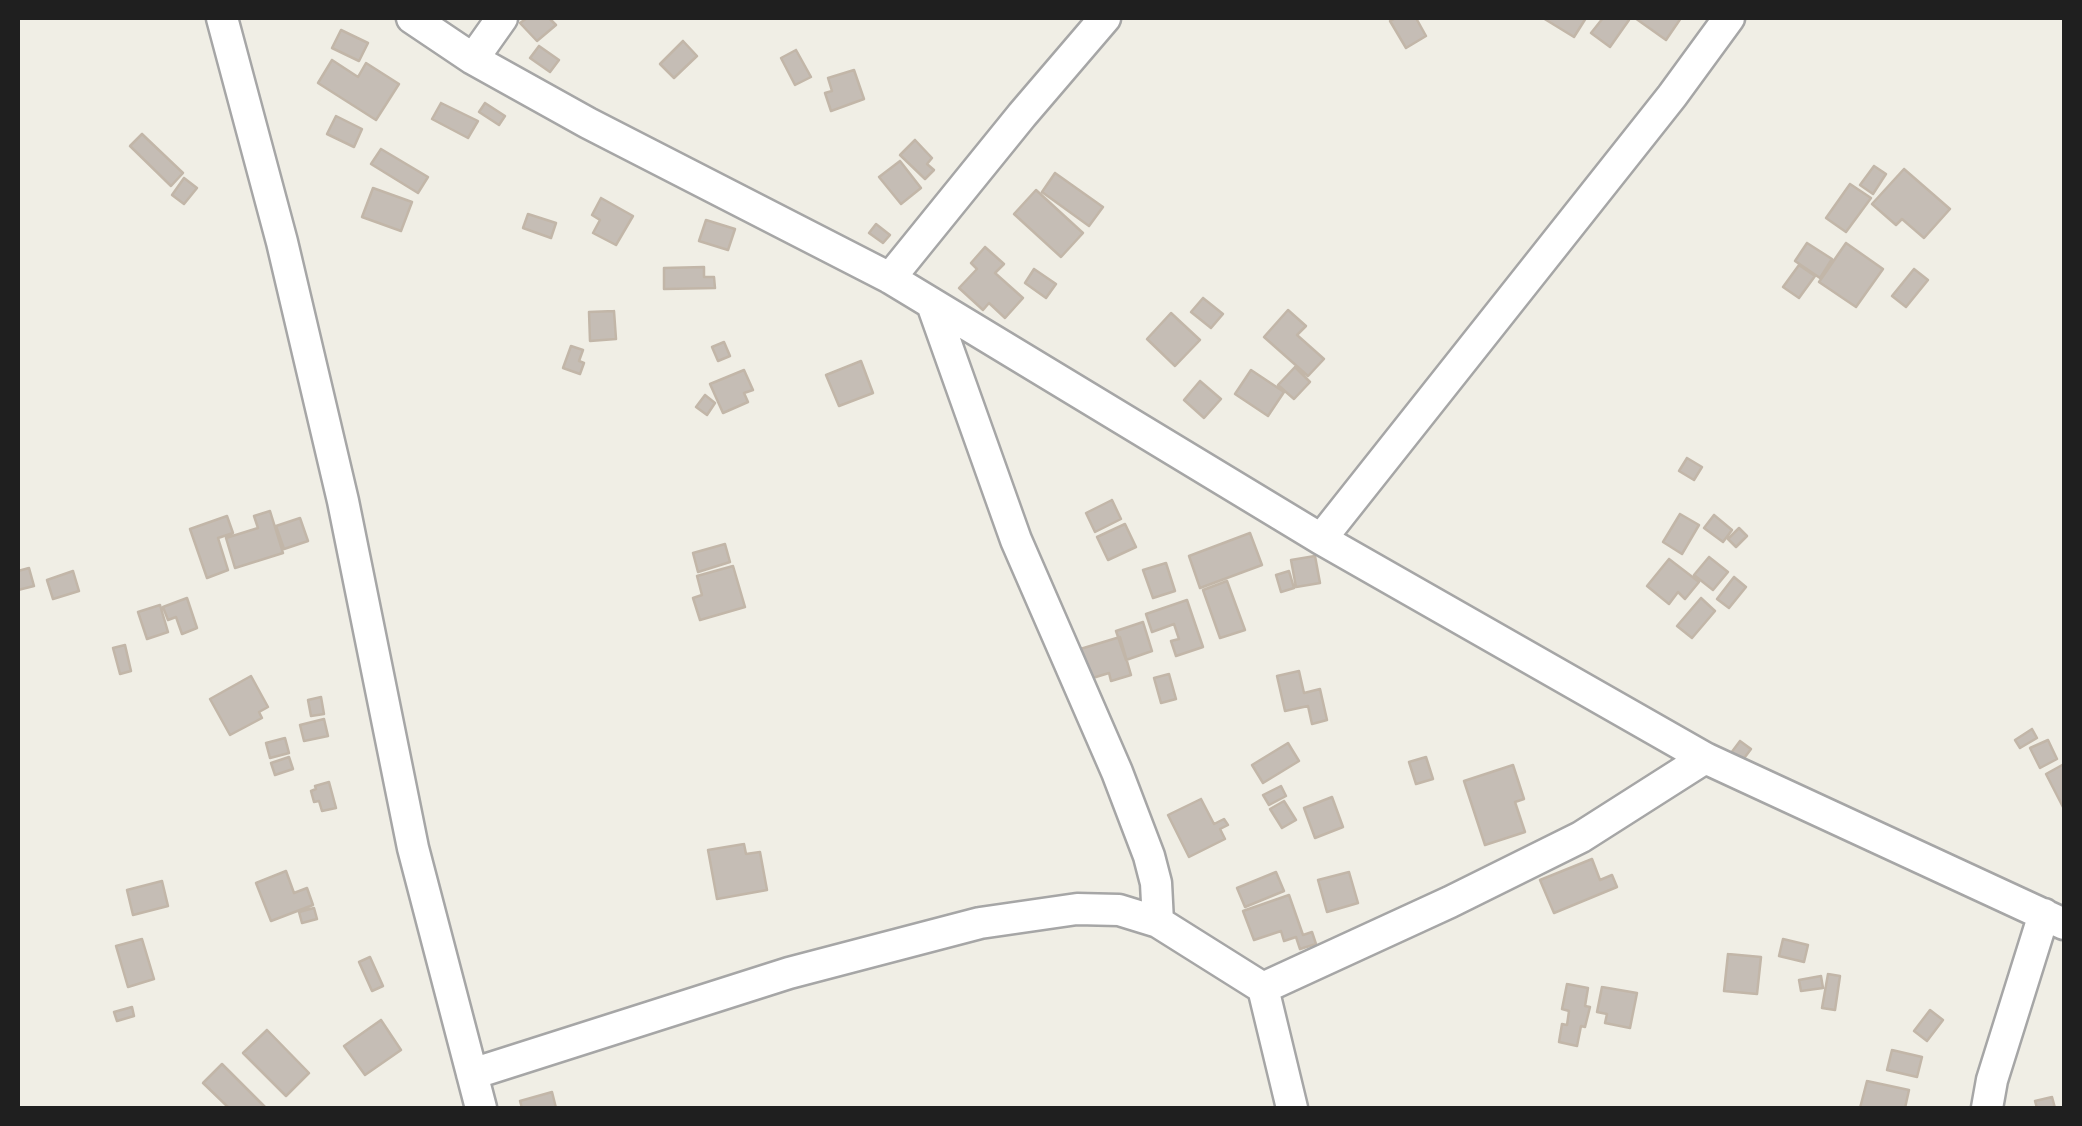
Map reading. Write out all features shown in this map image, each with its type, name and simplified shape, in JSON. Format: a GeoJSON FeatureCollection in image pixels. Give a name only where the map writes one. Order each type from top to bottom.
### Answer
{"type":"FeatureCollection","features":[{"type":"Feature","properties":{"kind":"street"},"geometry":{"type":"LineString","coordinates":[[222,18],[282,242],[342,501],[413,848],[481,1108]]}},
{"type":"Feature","properties":{"kind":"street"},"geometry":{"type":"LineString","coordinates":[[412,18],[473,59],[588,123],[890,278],[1321,538],[1705,758],[2054,919],[1992,1080],[1987,1108]]}},
{"type":"Feature","properties":{"kind":"street"},"geometry":{"type":"LineString","coordinates":[[473,59],[502,18]]}},
{"type":"Feature","properties":{"kind":"street"},"geometry":{"type":"LineString","coordinates":[[890,278],[1105,18]]}},
{"type":"Feature","properties":{"kind":"street"},"geometry":{"type":"LineString","coordinates":[[1321,538],[1672,96],[1729,18]]}},
{"type":"Feature","properties":{"kind":"street"},"geometry":{"type":"LineString","coordinates":[[932,304],[1016,540],[1118,772],[1156,884],[1158,922]]}},
{"type":"Feature","properties":{"kind":"street"},"geometry":{"type":"LineString","coordinates":[[1263,988],[1581,837],[1705,758]]}},
{"type":"Feature","properties":{"kind":"street"},"geometry":{"type":"LineString","coordinates":[[472,1074],[789,972],[980,923],[1076,910],[1118,910],[1158,922],[1263,988],[1292,1108]]}},
{"type":"Feature","properties":{"kind":"building"},"geometry":{"type":"Polygon","coordinates":[[[527,18],[549,18],[556,25],[537,41],[520,23],[527,18]]]}},
{"type":"Feature","properties":{"kind":"building"},"geometry":{"type":"Polygon","coordinates":[[[1416,18],[1426,36],[1406,48],[1390,21],[1416,18]]]}},
{"type":"Feature","properties":{"kind":"building"},"geometry":{"type":"Polygon","coordinates":[[[1543,18],[1586,18],[1574,37],[1543,18]]]}},
{"type":"Feature","properties":{"kind":"building"},"geometry":{"type":"Polygon","coordinates":[[[1603,18],[1629,20],[1610,47],[1591,33],[1603,18]]]}},
{"type":"Feature","properties":{"kind":"building"},"geometry":{"type":"Polygon","coordinates":[[[1635,18],[1681,18],[1666,40],[1635,18]]]}},
{"type":"Feature","properties":{"kind":"building"},"geometry":{"type":"Polygon","coordinates":[[[341,30],[368,43],[359,61],[332,48],[341,30]]]}},
{"type":"Feature","properties":{"kind":"building"},"geometry":{"type":"Polygon","coordinates":[[[683,41],[697,56],[674,78],[660,64],[683,41]]]}},
{"type":"Feature","properties":{"kind":"building"},"geometry":{"type":"Polygon","coordinates":[[[539,46],[559,60],[550,72],[530,58],[539,46]]]}},
{"type":"Feature","properties":{"kind":"building"},"geometry":{"type":"Polygon","coordinates":[[[796,50],[811,77],[795,85],[781,58],[796,50]]]}},
{"type":"Feature","properties":{"kind":"building"},"geometry":{"type":"Polygon","coordinates":[[[332,60],[358,77],[366,63],[399,84],[376,120],[318,83],[332,60]]]}},
{"type":"Feature","properties":{"kind":"building"},"geometry":{"type":"Polygon","coordinates":[[[854,70],[864,99],[831,111],[825,93],[832,91],[828,78],[854,70]]]}},
{"type":"Feature","properties":{"kind":"building"},"geometry":{"type":"Polygon","coordinates":[[[441,103],[478,121],[468,138],[432,119],[441,103]]]}},
{"type":"Feature","properties":{"kind":"building"},"geometry":{"type":"Polygon","coordinates":[[[485,103],[505,116],[499,125],[479,112],[485,103]]]}},
{"type":"Feature","properties":{"kind":"building"},"geometry":{"type":"Polygon","coordinates":[[[336,116],[362,129],[354,147],[327,134],[336,116]]]}},
{"type":"Feature","properties":{"kind":"building"},"geometry":{"type":"Polygon","coordinates":[[[142,134],[183,173],[171,186],[130,146],[142,134]]]}},
{"type":"Feature","properties":{"kind":"building"},"geometry":{"type":"Polygon","coordinates":[[[915,140],[932,158],[927,164],[934,170],[925,179],[900,155],[915,140]]]}},
{"type":"Feature","properties":{"kind":"building"},"geometry":{"type":"Polygon","coordinates":[[[381,149],[428,177],[418,193],[371,164],[381,149]]]}},
{"type":"Feature","properties":{"kind":"building"},"geometry":{"type":"Polygon","coordinates":[[[900,161],[921,188],[901,204],[879,177],[900,161]]]}},
{"type":"Feature","properties":{"kind":"building"},"geometry":{"type":"Polygon","coordinates":[[[1874,166],[1886,174],[1873,194],[1860,185],[1874,166]]]}},
{"type":"Feature","properties":{"kind":"building"},"geometry":{"type":"Polygon","coordinates":[[[1904,169],[1950,209],[1924,238],[1902,219],[1896,225],[1872,204],[1904,169]]]}},
{"type":"Feature","properties":{"kind":"building"},"geometry":{"type":"Polygon","coordinates":[[[1055,173],[1103,207],[1089,226],[1042,192],[1055,173]]]}},
{"type":"Feature","properties":{"kind":"building"},"geometry":{"type":"Polygon","coordinates":[[[184,178],[197,188],[184,204],[172,195],[184,178]]]}},
{"type":"Feature","properties":{"kind":"building"},"geometry":{"type":"Polygon","coordinates":[[[1850,184],[1871,198],[1846,232],[1826,218],[1850,184]]]}},
{"type":"Feature","properties":{"kind":"building"},"geometry":{"type":"Polygon","coordinates":[[[373,188],[412,202],[401,231],[362,217],[373,188]]]}},
{"type":"Feature","properties":{"kind":"building"},"geometry":{"type":"Polygon","coordinates":[[[1036,190],[1083,233],[1061,257],[1014,214],[1036,190]]]}},
{"type":"Feature","properties":{"kind":"building"},"geometry":{"type":"Polygon","coordinates":[[[601,198],[633,216],[616,245],[593,233],[600,220],[592,215],[601,198]]]}},
{"type":"Feature","properties":{"kind":"building"},"geometry":{"type":"Polygon","coordinates":[[[528,214],[556,223],[551,238],[523,228],[528,214]]]}},
{"type":"Feature","properties":{"kind":"building"},"geometry":{"type":"Polygon","coordinates":[[[706,220],[735,229],[728,250],[699,241],[706,220]]]}},
{"type":"Feature","properties":{"kind":"building"},"geometry":{"type":"Polygon","coordinates":[[[876,224],[890,235],[883,243],[869,233],[876,224]]]}},
{"type":"Feature","properties":{"kind":"building"},"geometry":{"type":"Polygon","coordinates":[[[1807,243],[1832,259],[1820,278],[1795,261],[1807,243]]]}},
{"type":"Feature","properties":{"kind":"building"},"geometry":{"type":"Polygon","coordinates":[[[1846,243],[1883,269],[1856,307],[1819,282],[1846,243]]]}},
{"type":"Feature","properties":{"kind":"building"},"geometry":{"type":"Polygon","coordinates":[[[985,247],[1004,264],[995,273],[1023,298],[1005,318],[989,303],[983,310],[959,288],[977,269],[971,263],[985,247]]]}},
{"type":"Feature","properties":{"kind":"building"},"geometry":{"type":"Polygon","coordinates":[[[1799,265],[1815,276],[1799,298],[1783,287],[1799,265]]]}},
{"type":"Feature","properties":{"kind":"building"},"geometry":{"type":"Polygon","coordinates":[[[704,267],[704,277],[714,277],[715,288],[664,289],[664,268],[704,267]]]}},
{"type":"Feature","properties":{"kind":"building"},"geometry":{"type":"Polygon","coordinates":[[[1034,269],[1056,284],[1046,298],[1025,283],[1034,269]]]}},
{"type":"Feature","properties":{"kind":"building"},"geometry":{"type":"Polygon","coordinates":[[[1914,269],[1928,280],[1906,307],[1892,296],[1914,269]]]}},
{"type":"Feature","properties":{"kind":"building"},"geometry":{"type":"Polygon","coordinates":[[[1203,298],[1223,314],[1211,328],[1191,312],[1203,298]]]}},
{"type":"Feature","properties":{"kind":"building"},"geometry":{"type":"Polygon","coordinates":[[[1288,310],[1306,326],[1297,335],[1324,359],[1308,376],[1264,337],[1288,310]]]}},
{"type":"Feature","properties":{"kind":"building"},"geometry":{"type":"Polygon","coordinates":[[[614,311],[616,339],[590,341],[589,312],[614,311]]]}},
{"type":"Feature","properties":{"kind":"building"},"geometry":{"type":"Polygon","coordinates":[[[1171,313],[1200,340],[1175,366],[1147,339],[1171,313]]]}},
{"type":"Feature","properties":{"kind":"building"},"geometry":{"type":"Polygon","coordinates":[[[724,342],[730,356],[718,361],[712,347],[724,342]]]}},
{"type":"Feature","properties":{"kind":"building"},"geometry":{"type":"Polygon","coordinates":[[[571,346],[583,350],[580,374],[563,368],[571,346]]]}},
{"type":"Feature","properties":{"kind":"building"},"geometry":{"type":"Polygon","coordinates":[[[861,361],[873,393],[839,406],[826,375],[861,361]]]}},
{"type":"Feature","properties":{"kind":"building"},"geometry":{"type":"Polygon","coordinates":[[[1295,367],[1310,382],[1294,399],[1278,385],[1295,367]]]}},
{"type":"Feature","properties":{"kind":"building"},"geometry":{"type":"Polygon","coordinates":[[[744,370],[753,390],[744,393],[748,402],[723,413],[710,384],[744,370]]]}},
{"type":"Feature","properties":{"kind":"building"},"geometry":{"type":"Polygon","coordinates":[[[1251,370],[1284,392],[1268,416],[1235,394],[1251,370]]]}},
{"type":"Feature","properties":{"kind":"building"},"geometry":{"type":"Polygon","coordinates":[[[1200,381],[1221,399],[1204,418],[1184,400],[1200,381]]]}},
{"type":"Feature","properties":{"kind":"building"},"geometry":{"type":"Polygon","coordinates":[[[705,395],[715,403],[707,415],[696,407],[705,395]]]}},
{"type":"Feature","properties":{"kind":"building"},"geometry":{"type":"Polygon","coordinates":[[[1687,458],[1702,467],[1694,480],[1679,471],[1687,458]]]}},
{"type":"Feature","properties":{"kind":"building"},"geometry":{"type":"Polygon","coordinates":[[[1112,500],[1121,519],[1095,532],[1086,513],[1112,500]]]}},
{"type":"Feature","properties":{"kind":"building"},"geometry":{"type":"Polygon","coordinates":[[[270,511],[283,553],[235,568],[226,538],[258,528],[254,516],[270,511]]]}},
{"type":"Feature","properties":{"kind":"building"},"geometry":{"type":"Polygon","coordinates":[[[1680,514],[1699,525],[1682,554],[1663,542],[1680,514]]]}},
{"type":"Feature","properties":{"kind":"building"},"geometry":{"type":"Polygon","coordinates":[[[1714,515],[1732,530],[1723,542],[1704,528],[1714,515]]]}},
{"type":"Feature","properties":{"kind":"building"},"geometry":{"type":"Polygon","coordinates":[[[227,516],[233,533],[218,538],[228,570],[207,578],[190,529],[227,516]]]}},
{"type":"Feature","properties":{"kind":"building"},"geometry":{"type":"Polygon","coordinates":[[[300,518],[308,541],[284,549],[276,526],[300,518]]]}},
{"type":"Feature","properties":{"kind":"building"},"geometry":{"type":"Polygon","coordinates":[[[1125,524],[1136,547],[1108,560],[1097,537],[1125,524]]]}},
{"type":"Feature","properties":{"kind":"building"},"geometry":{"type":"Polygon","coordinates":[[[1739,528],[1747,536],[1736,547],[1728,539],[1739,528]]]}},
{"type":"Feature","properties":{"kind":"building"},"geometry":{"type":"Polygon","coordinates":[[[1250,533],[1262,565],[1200,588],[1189,556],[1250,533]]]}},
{"type":"Feature","properties":{"kind":"building"},"geometry":{"type":"Polygon","coordinates":[[[725,544],[730,562],[698,572],[693,553],[725,544]]]}},
{"type":"Feature","properties":{"kind":"building"},"geometry":{"type":"Polygon","coordinates":[[[1315,556],[1320,583],[1296,587],[1291,560],[1315,556]]]}},
{"type":"Feature","properties":{"kind":"building"},"geometry":{"type":"Polygon","coordinates":[[[1709,557],[1728,572],[1713,590],[1694,575],[1709,557]]]}},
{"type":"Feature","properties":{"kind":"building"},"geometry":{"type":"Polygon","coordinates":[[[1669,559],[1699,582],[1685,599],[1678,592],[1669,604],[1647,586],[1669,559]]]}},
{"type":"Feature","properties":{"kind":"building"},"geometry":{"type":"Polygon","coordinates":[[[1166,563],[1175,591],[1153,598],[1143,570],[1166,563]]]}},
{"type":"Feature","properties":{"kind":"building"},"geometry":{"type":"Polygon","coordinates":[[[733,566],[745,607],[700,620],[693,598],[702,595],[697,576],[733,566]]]}},
{"type":"Feature","properties":{"kind":"building"},"geometry":{"type":"Polygon","coordinates":[[[29,568],[34,586],[18,590],[18,571],[29,568]]]}},
{"type":"Feature","properties":{"kind":"building"},"geometry":{"type":"Polygon","coordinates":[[[73,571],[79,591],[53,599],[47,580],[73,571]]]}},
{"type":"Feature","properties":{"kind":"building"},"geometry":{"type":"Polygon","coordinates":[[[1289,571],[1294,588],[1281,592],[1276,575],[1289,571]]]}},
{"type":"Feature","properties":{"kind":"building"},"geometry":{"type":"Polygon","coordinates":[[[1734,577],[1746,587],[1729,608],[1717,599],[1734,577]]]}},
{"type":"Feature","properties":{"kind":"building"},"geometry":{"type":"Polygon","coordinates":[[[1227,581],[1245,630],[1220,638],[1203,590],[1227,581]]]}},
{"type":"Feature","properties":{"kind":"building"},"geometry":{"type":"Polygon","coordinates":[[[187,598],[197,628],[182,634],[176,617],[168,620],[163,607],[187,598]]]}},
{"type":"Feature","properties":{"kind":"building"},"geometry":{"type":"Polygon","coordinates":[[[1701,598],[1715,611],[1692,638],[1677,626],[1701,598]]]}},
{"type":"Feature","properties":{"kind":"building"},"geometry":{"type":"Polygon","coordinates":[[[1187,600],[1203,647],[1176,656],[1171,641],[1179,639],[1174,624],[1152,632],[1146,614],[1187,600]]]}},
{"type":"Feature","properties":{"kind":"building"},"geometry":{"type":"Polygon","coordinates":[[[160,605],[168,632],[147,639],[138,612],[160,605]]]}},
{"type":"Feature","properties":{"kind":"building"},"geometry":{"type":"Polygon","coordinates":[[[1143,622],[1152,651],[1126,660],[1116,631],[1143,622]]]}},
{"type":"Feature","properties":{"kind":"building"},"geometry":{"type":"Polygon","coordinates":[[[1120,637],[1131,675],[1111,681],[1109,673],[1086,680],[1077,650],[1120,637]]]}},
{"type":"Feature","properties":{"kind":"building"},"geometry":{"type":"Polygon","coordinates":[[[125,645],[131,671],[120,674],[113,648],[125,645]]]}},
{"type":"Feature","properties":{"kind":"building"},"geometry":{"type":"Polygon","coordinates":[[[1299,671],[1304,693],[1320,689],[1327,720],[1312,724],[1308,706],[1285,711],[1277,676],[1299,671]]]}},
{"type":"Feature","properties":{"kind":"building"},"geometry":{"type":"Polygon","coordinates":[[[1169,674],[1176,699],[1161,703],[1154,678],[1169,674]]]}},
{"type":"Feature","properties":{"kind":"building"},"geometry":{"type":"Polygon","coordinates":[[[251,676],[268,707],[259,712],[262,718],[230,735],[210,699],[251,676]]]}},
{"type":"Feature","properties":{"kind":"building"},"geometry":{"type":"Polygon","coordinates":[[[321,697],[324,714],[311,716],[308,700],[321,697]]]}},
{"type":"Feature","properties":{"kind":"building"},"geometry":{"type":"Polygon","coordinates":[[[324,719],[328,736],[304,741],[300,725],[324,719]]]}},
{"type":"Feature","properties":{"kind":"building"},"geometry":{"type":"Polygon","coordinates":[[[2032,729],[2037,738],[2020,748],[2015,740],[2032,729]]]}},
{"type":"Feature","properties":{"kind":"building"},"geometry":{"type":"Polygon","coordinates":[[[285,738],[289,753],[270,758],[266,743],[285,738]]]}},
{"type":"Feature","properties":{"kind":"building"},"geometry":{"type":"Polygon","coordinates":[[[2048,740],[2057,759],[2040,768],[2030,748],[2048,740]]]}},
{"type":"Feature","properties":{"kind":"building"},"geometry":{"type":"Polygon","coordinates":[[[1740,741],[1751,749],[1742,761],[1731,753],[1740,741]]]}},
{"type":"Feature","properties":{"kind":"building"},"geometry":{"type":"Polygon","coordinates":[[[1288,743],[1299,761],[1263,783],[1252,765],[1288,743]]]}},
{"type":"Feature","properties":{"kind":"building"},"geometry":{"type":"Polygon","coordinates":[[[289,757],[293,769],[275,775],[271,763],[289,757]]]}},
{"type":"Feature","properties":{"kind":"building"},"geometry":{"type":"Polygon","coordinates":[[[1426,757],[1433,779],[1416,784],[1409,762],[1426,757]]]}},
{"type":"Feature","properties":{"kind":"building"},"geometry":{"type":"Polygon","coordinates":[[[2064,764],[2064,809],[2046,774],[2064,764]]]}},
{"type":"Feature","properties":{"kind":"building"},"geometry":{"type":"Polygon","coordinates":[[[1513,765],[1524,799],[1515,802],[1525,832],[1485,845],[1464,781],[1513,765]]]}},
{"type":"Feature","properties":{"kind":"building"},"geometry":{"type":"Polygon","coordinates":[[[329,782],[336,808],[322,811],[311,791],[329,782]]]}},
{"type":"Feature","properties":{"kind":"building"},"geometry":{"type":"Polygon","coordinates":[[[1281,786],[1286,796],[1269,805],[1263,795],[1281,786]]]}},
{"type":"Feature","properties":{"kind":"building"},"geometry":{"type":"Polygon","coordinates":[[[1332,797],[1343,827],[1315,838],[1304,808],[1332,797]]]}},
{"type":"Feature","properties":{"kind":"building"},"geometry":{"type":"Polygon","coordinates":[[[1201,799],[1214,824],[1224,819],[1228,825],[1220,829],[1225,839],[1189,857],[1168,815],[1201,799]]]}},
{"type":"Feature","properties":{"kind":"building"},"geometry":{"type":"Polygon","coordinates":[[[1284,801],[1296,820],[1282,828],[1270,809],[1284,801]]]}},
{"type":"Feature","properties":{"kind":"building"},"geometry":{"type":"Polygon","coordinates":[[[744,844],[746,854],[760,852],[767,890],[717,899],[708,850],[744,844]]]}},
{"type":"Feature","properties":{"kind":"building"},"geometry":{"type":"Polygon","coordinates":[[[1592,859],[1600,880],[1612,875],[1617,887],[1554,913],[1540,880],[1592,859]]]}},
{"type":"Feature","properties":{"kind":"building"},"geometry":{"type":"Polygon","coordinates":[[[286,871],[294,893],[307,888],[313,905],[271,921],[256,883],[286,871]]]}},
{"type":"Feature","properties":{"kind":"building"},"geometry":{"type":"Polygon","coordinates":[[[1276,872],[1284,891],[1245,907],[1237,888],[1276,872]]]}},
{"type":"Feature","properties":{"kind":"building"},"geometry":{"type":"Polygon","coordinates":[[[1349,872],[1358,903],[1327,912],[1318,880],[1349,872]]]}},
{"type":"Feature","properties":{"kind":"building"},"geometry":{"type":"Polygon","coordinates":[[[162,881],[168,906],[133,915],[127,890],[162,881]]]}},
{"type":"Feature","properties":{"kind":"building"},"geometry":{"type":"Polygon","coordinates":[[[1289,895],[1303,935],[1312,932],[1316,944],[1300,949],[1296,937],[1284,941],[1281,931],[1254,940],[1243,911],[1289,895]]]}},
{"type":"Feature","properties":{"kind":"building"},"geometry":{"type":"Polygon","coordinates":[[[314,908],[317,919],[302,923],[299,912],[314,908]]]}},
{"type":"Feature","properties":{"kind":"building"},"geometry":{"type":"Polygon","coordinates":[[[142,939],[154,979],[128,987],[116,946],[142,939]]]}},
{"type":"Feature","properties":{"kind":"building"},"geometry":{"type":"Polygon","coordinates":[[[1783,939],[1808,945],[1804,962],[1779,956],[1783,939]]]}},
{"type":"Feature","properties":{"kind":"building"},"geometry":{"type":"Polygon","coordinates":[[[1728,954],[1761,957],[1757,994],[1724,991],[1728,954]]]}},
{"type":"Feature","properties":{"kind":"building"},"geometry":{"type":"Polygon","coordinates":[[[370,957],[383,986],[372,991],[359,962],[370,957]]]}},
{"type":"Feature","properties":{"kind":"building"},"geometry":{"type":"Polygon","coordinates":[[[1828,974],[1840,976],[1835,1010],[1822,1008],[1828,974]]]}},
{"type":"Feature","properties":{"kind":"building"},"geometry":{"type":"Polygon","coordinates":[[[1821,976],[1823,988],[1801,991],[1799,980],[1821,976]]]}},
{"type":"Feature","properties":{"kind":"building"},"geometry":{"type":"Polygon","coordinates":[[[1567,984],[1588,988],[1585,1006],[1590,1007],[1577,1046],[1559,1042],[1569,1011],[1562,1009],[1567,984]]]}},
{"type":"Feature","properties":{"kind":"building"},"geometry":{"type":"Polygon","coordinates":[[[1602,987],[1637,993],[1630,1028],[1605,1023],[1607,1014],[1597,1012],[1602,987]]]}},
{"type":"Feature","properties":{"kind":"building"},"geometry":{"type":"Polygon","coordinates":[[[132,1007],[134,1016],[117,1021],[114,1012],[132,1007]]]}},
{"type":"Feature","properties":{"kind":"building"},"geometry":{"type":"Polygon","coordinates":[[[1930,1010],[1943,1020],[1927,1041],[1914,1031],[1930,1010]]]}},
{"type":"Feature","properties":{"kind":"building"},"geometry":{"type":"Polygon","coordinates":[[[381,1020],[401,1050],[365,1075],[344,1046],[381,1020]]]}},
{"type":"Feature","properties":{"kind":"building"},"geometry":{"type":"Polygon","coordinates":[[[267,1030],[309,1073],[286,1096],[243,1053],[267,1030]]]}},
{"type":"Feature","properties":{"kind":"building"},"geometry":{"type":"Polygon","coordinates":[[[1892,1050],[1922,1057],[1917,1077],[1887,1070],[1892,1050]]]}},
{"type":"Feature","properties":{"kind":"building"},"geometry":{"type":"Polygon","coordinates":[[[222,1064],[266,1108],[229,1108],[203,1083],[222,1064]]]}},
{"type":"Feature","properties":{"kind":"building"},"geometry":{"type":"Polygon","coordinates":[[[1867,1081],[1909,1090],[1905,1108],[1860,1108],[1867,1081]]]}},
{"type":"Feature","properties":{"kind":"building"},"geometry":{"type":"Polygon","coordinates":[[[552,1092],[556,1108],[522,1108],[520,1101],[552,1092]]]}},
{"type":"Feature","properties":{"kind":"building"},"geometry":{"type":"Polygon","coordinates":[[[2052,1097],[2055,1108],[2037,1108],[2035,1101],[2052,1097]]]}}]}
